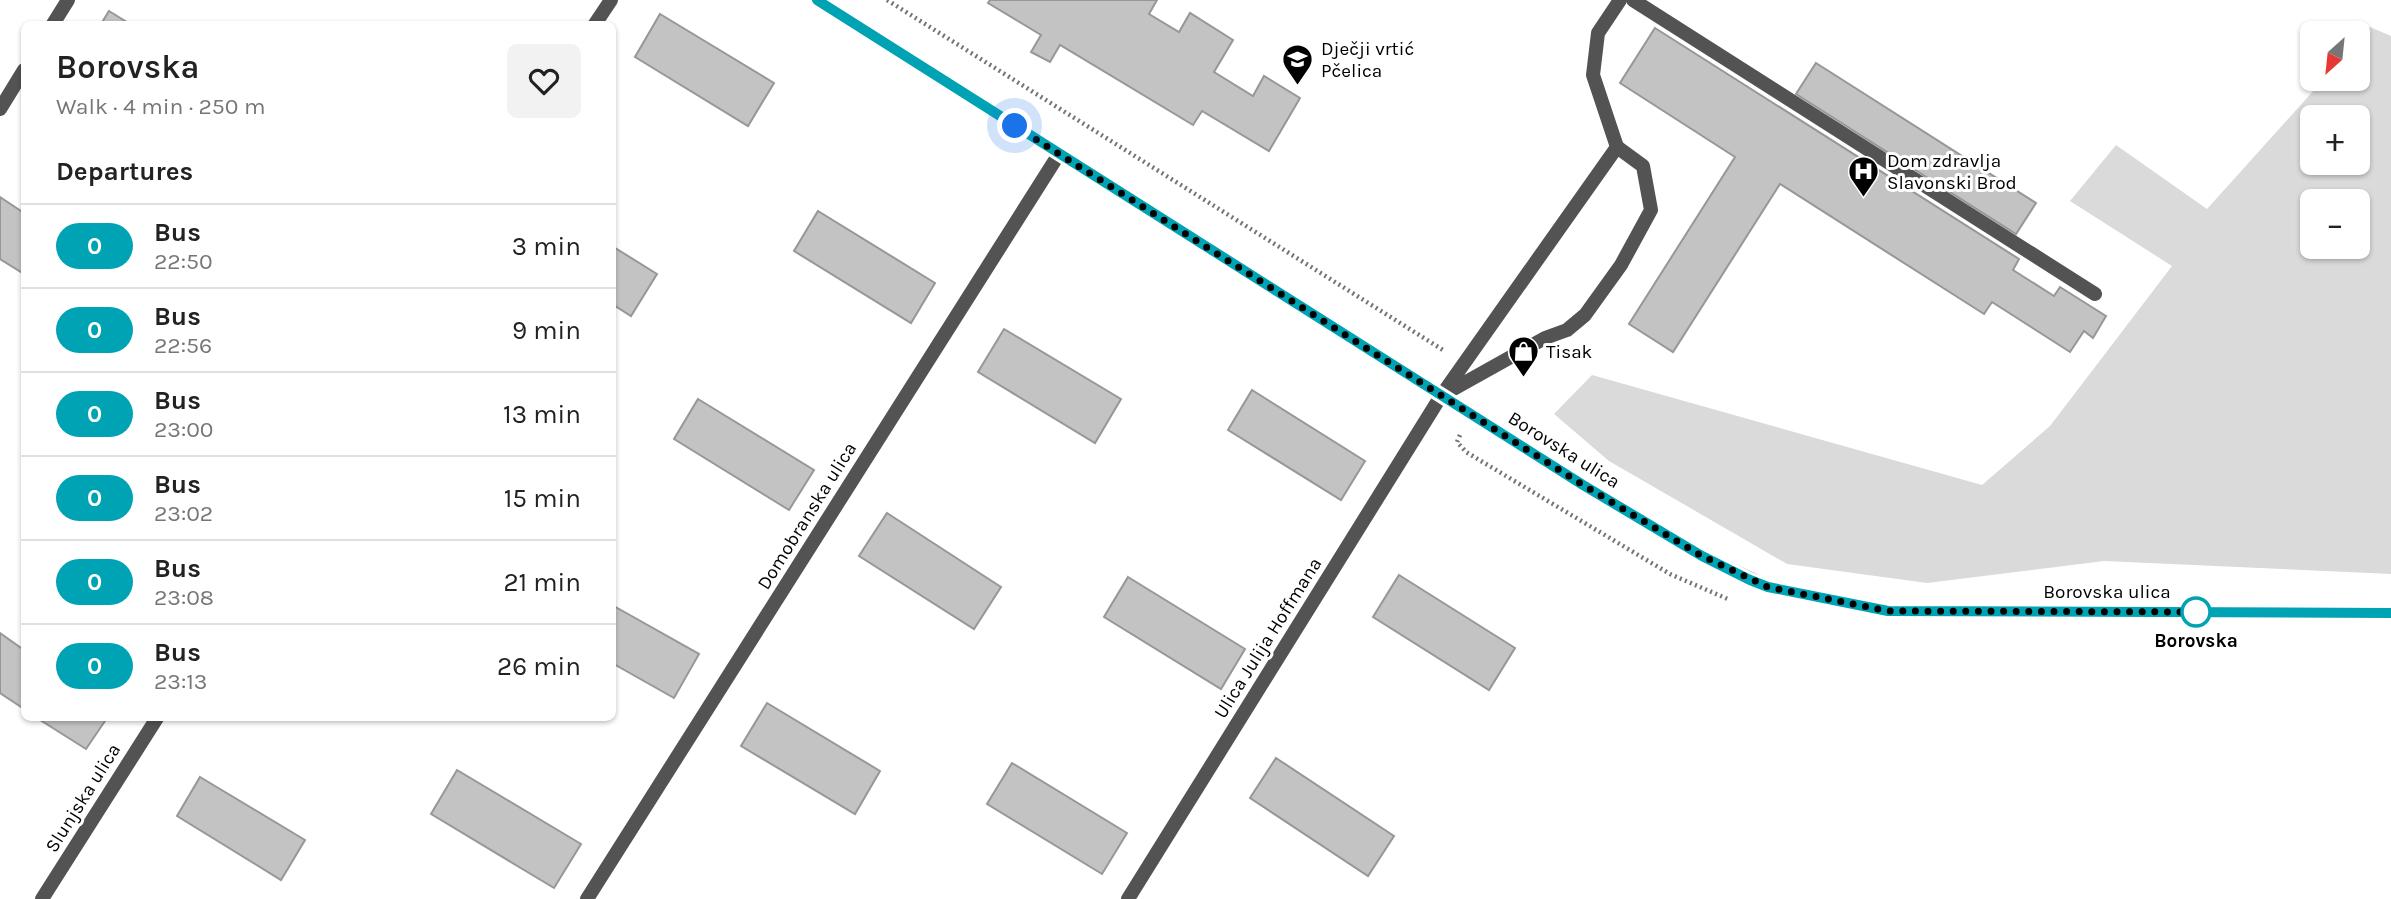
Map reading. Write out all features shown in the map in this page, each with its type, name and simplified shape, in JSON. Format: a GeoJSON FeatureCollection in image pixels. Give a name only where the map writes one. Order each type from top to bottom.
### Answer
{"type":"FeatureCollection","features":[{"type":"Feature","properties":{"kind":"street"},"geometry":{"type":"LineString","coordinates":[[55,21],[68,0]]}},
{"type":"Feature","properties":{"kind":"street"},"geometry":{"type":"LineString","coordinates":[[597,21],[611,0]]}},
{"type":"Feature","properties":{"kind":"street","name":"Borovska ulica"},"geometry":{"type":"LineString","coordinates":[[817,0],[1441,396],[1732,572],[1780,590],[1888,611],[2391,613]]}},
{"type":"Feature","properties":{"kind":"street"},"geometry":{"type":"LineString","coordinates":[[1441,396],[1545,338],[1567,330],[1585,316],[1621,265],[1651,210],[1643,166],[1617,147],[1594,75],[1598,33],[1620,0]]}},
{"type":"Feature","properties":{"kind":"street"},"geometry":{"type":"LineString","coordinates":[[1640,2],[2095,294]]}},
{"type":"Feature","properties":{"kind":"street"},"geometry":{"type":"LineString","coordinates":[[0,109],[21,75]]}},
{"type":"Feature","properties":{"kind":"street","name":"Ulica Julija Hoffmana"},"geometry":{"type":"LineString","coordinates":[[1128,899],[1441,396],[1617,147]]}},
{"type":"Feature","properties":{"kind":"street","name":"Domobranska ulica"},"geometry":{"type":"LineString","coordinates":[[587,899],[1059,154]]}},
{"type":"Feature","properties":{"kind":"street","name":"Slunjska ulica"},"geometry":{"type":"LineString","coordinates":[[42,899],[155,721]]}},
{"type":"Feature","properties":{"kind":"path"},"geometry":{"type":"LineString","coordinates":[[887,0],[1446,352]]}},
{"type":"Feature","properties":{"kind":"shaded area"},"geometry":{"type":"Polygon","coordinates":[[[2370,27],[2391,36],[2391,574],[2104,561],[1927,583],[1787,564],[1609,461],[1554,414],[1592,375],[1982,485],[2050,426],[2172,266],[2070,201],[2116,145],[2207,209],[2300,106],[2300,175],[2370,175],[2370,105],[2301,105],[2313,91],[2370,91],[2370,27]]]}},
{"type":"Feature","properties":{"kind":"building"},"geometry":{"type":"Polygon","coordinates":[[[990,0],[1157,0],[1149,14],[1179,32],[1190,13],[1233,40],[1214,72],[1253,96],[1264,76],[1300,98],[1269,151],[1202,111],[1193,125],[1060,45],[1050,62],[1031,52],[1041,35],[988,3],[990,0]]]}},
{"type":"Feature","properties":{"kind":"building"},"geometry":{"type":"Polygon","coordinates":[[[109,11],[125,21],[103,21],[109,11]]]}},
{"type":"Feature","properties":{"kind":"building"},"geometry":{"type":"Polygon","coordinates":[[[660,14],[774,83],[748,126],[635,57],[660,14]]]}},
{"type":"Feature","properties":{"kind":"building","name":"Dom zdravlja Slavonski Brod"},"geometry":{"type":"Polygon","coordinates":[[[1655,28],[2019,259],[2013,270],[2054,296],[2060,287],[2106,316],[2093,338],[2084,331],[2070,352],[1992,302],[1984,314],[1780,184],[1673,352],[1629,324],[1735,157],[1620,83],[1655,28]]]}},
{"type":"Feature","properties":{"kind":"building"},"geometry":{"type":"Polygon","coordinates":[[[1816,63],[2036,203],[2016,234],[1796,94],[1816,63]]]}},
{"type":"Feature","properties":{"kind":"building"},"geometry":{"type":"Polygon","coordinates":[[[0,197],[21,211],[21,272],[0,259],[0,197]]]}},
{"type":"Feature","properties":{"kind":"building"},"geometry":{"type":"Polygon","coordinates":[[[818,211],[935,283],[911,323],[794,251],[818,211]]]}},
{"type":"Feature","properties":{"kind":"building"},"geometry":{"type":"Polygon","coordinates":[[[616,248],[657,274],[631,316],[616,307],[616,248]]]}},
{"type":"Feature","properties":{"kind":"building"},"geometry":{"type":"Polygon","coordinates":[[[1004,329],[1121,399],[1095,443],[978,372],[1004,329]]]}},
{"type":"Feature","properties":{"kind":"building"},"geometry":{"type":"Polygon","coordinates":[[[1252,390],[1365,461],[1341,500],[1228,430],[1252,390]]]}},
{"type":"Feature","properties":{"kind":"building"},"geometry":{"type":"Polygon","coordinates":[[[698,399],[814,470],[789,510],[674,439],[698,399]]]}},
{"type":"Feature","properties":{"kind":"building"},"geometry":{"type":"Polygon","coordinates":[[[887,513],[1001,587],[974,629],[859,556],[887,513]]]}},
{"type":"Feature","properties":{"kind":"building"},"geometry":{"type":"Polygon","coordinates":[[[1399,575],[1515,648],[1489,690],[1373,617],[1399,575]]]}},
{"type":"Feature","properties":{"kind":"building"},"geometry":{"type":"Polygon","coordinates":[[[1128,577],[1245,649],[1221,689],[1104,617],[1128,577]]]}},
{"type":"Feature","properties":{"kind":"building"},"geometry":{"type":"Polygon","coordinates":[[[616,607],[699,654],[674,698],[616,665],[616,607]]]}},
{"type":"Feature","properties":{"kind":"building"},"geometry":{"type":"Polygon","coordinates":[[[0,633],[21,648],[21,707],[0,693],[0,633]]]}},
{"type":"Feature","properties":{"kind":"building"},"geometry":{"type":"Polygon","coordinates":[[[767,703],[880,771],[855,814],[741,746],[767,703]]]}},
{"type":"Feature","properties":{"kind":"building"},"geometry":{"type":"Polygon","coordinates":[[[42,721],[105,721],[86,749],[42,721]]]}},
{"type":"Feature","properties":{"kind":"building"},"geometry":{"type":"Polygon","coordinates":[[[1276,758],[1394,836],[1368,876],[1250,798],[1276,758]]]}},
{"type":"Feature","properties":{"kind":"building"},"geometry":{"type":"Polygon","coordinates":[[[1012,763],[1127,833],[1102,874],[987,804],[1012,763]]]}},
{"type":"Feature","properties":{"kind":"building"},"geometry":{"type":"Polygon","coordinates":[[[457,770],[581,844],[554,888],[431,814],[457,770]]]}},
{"type":"Feature","properties":{"kind":"building"},"geometry":{"type":"Polygon","coordinates":[[[200,777],[305,840],[281,880],[177,816],[200,777]]]}},
{"type":"Feature","properties":{"kind":"bus line","name":"0"},"geometry":{"type":"LineString","coordinates":[[817,0],[1583,485],[1702,556],[1768,587],[1888,611],[2391,613]]}},
{"type":"Feature","properties":{"kind":"place","name":"Dječji vrtić Pčelica"},"geometry":{"type":"Point","coordinates":[1298,87]}},
{"type":"Feature","properties":{"kind":"place","name":"Dom zdravlja Slavonski Brod"},"geometry":{"type":"Point","coordinates":[1864,199]}},
{"type":"Feature","properties":{"kind":"place","name":"Tisak"},"geometry":{"type":"Point","coordinates":[1523,379]}},
{"type":"Feature","properties":{"kind":"place","name":"Borovska"},"geometry":{"type":"Point","coordinates":[2196,612]}},
{"type":"Feature","properties":{"kind":"route"},"geometry":{"type":"LineString","coordinates":[[1015,126],[1583,485],[1702,556],[1768,587],[1888,611],[2206,612],[2196,612]]}}]}
